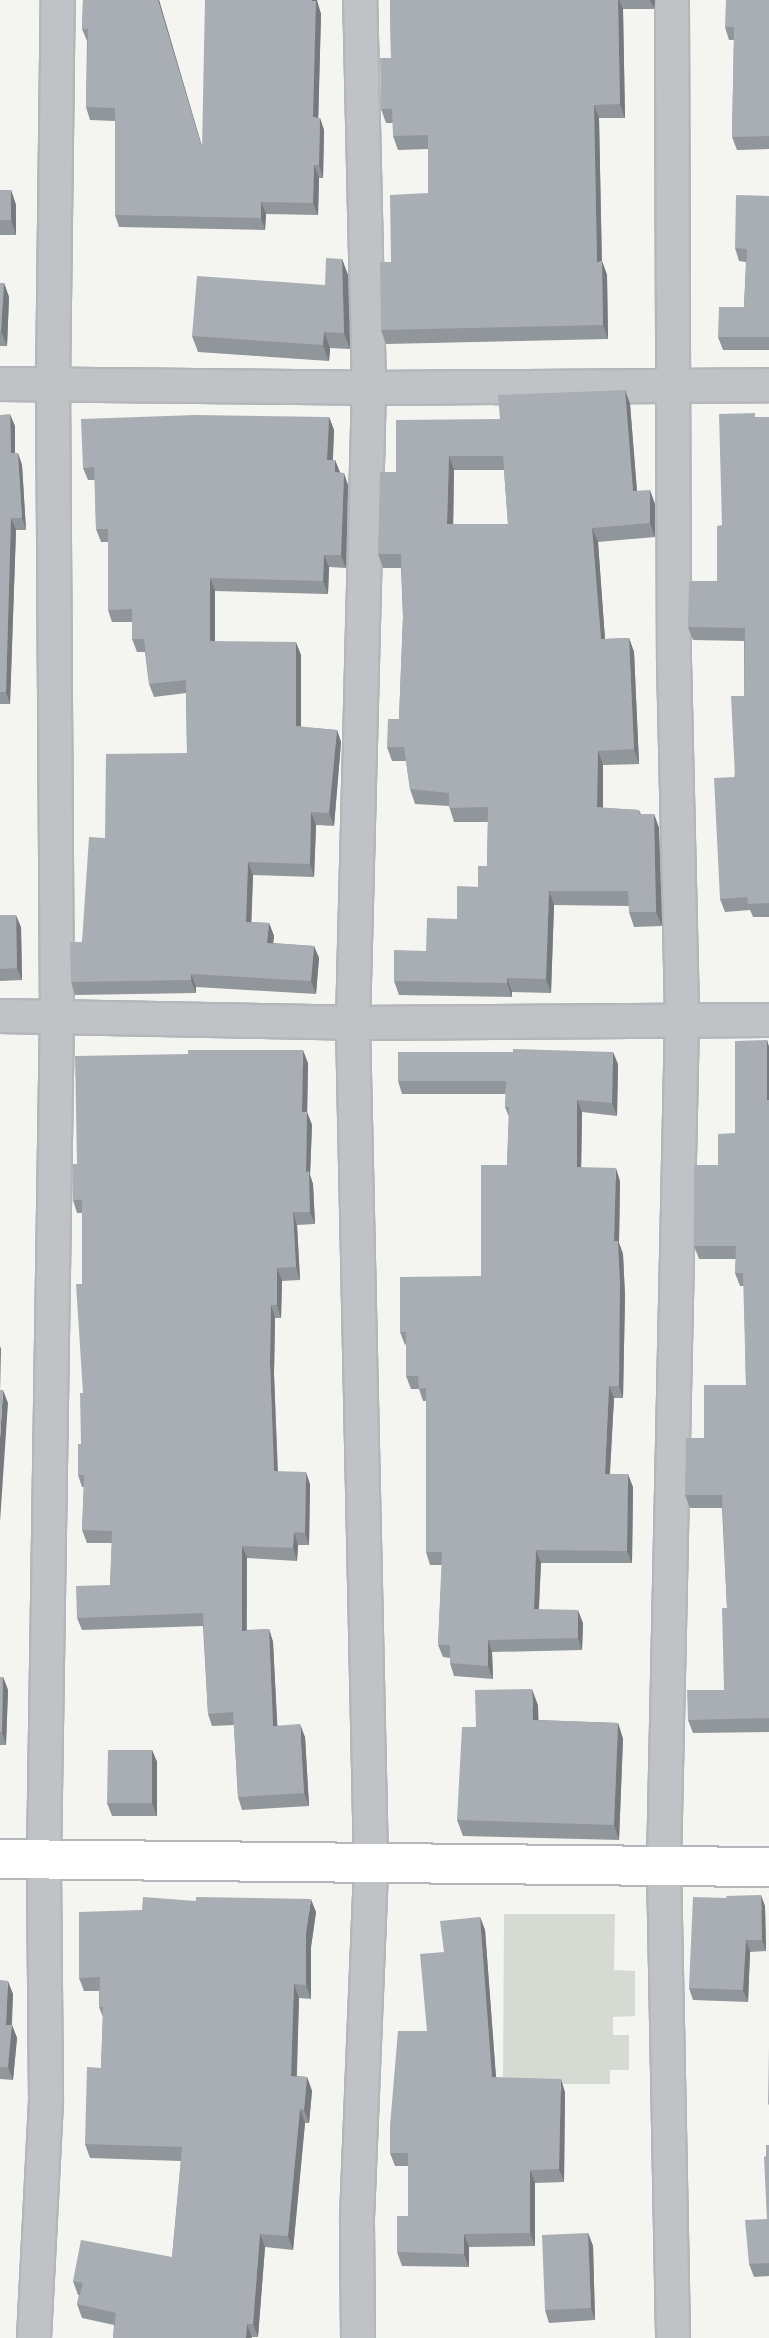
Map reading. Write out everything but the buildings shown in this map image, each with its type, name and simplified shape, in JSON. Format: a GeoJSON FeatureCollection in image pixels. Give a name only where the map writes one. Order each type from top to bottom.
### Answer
{"type":"FeatureCollection","features":[{"type":"Feature","properties":{"kind":"street"},"geometry":{"type":"LineString","coordinates":[[34,2338],[46,2098],[44,1859],[57,1015],[53,385],[58,0]]}},
{"type":"Feature","properties":{"kind":"street"},"geometry":{"type":"LineString","coordinates":[[358,2338],[357,2218],[371,1864],[353,1023],[369,388],[360,0]]}},
{"type":"Feature","properties":{"kind":"street"},"geometry":{"type":"LineString","coordinates":[[672,0],[674,660],[682,1019],[663,1866],[673,2338]]}},
{"type":"Feature","properties":{"kind":"street"},"geometry":{"type":"LineString","coordinates":[[0,384],[369,388],[769,385]]}},
{"type":"Feature","properties":{"kind":"street"},"geometry":{"type":"LineString","coordinates":[[0,1016],[57,1015],[353,1023],[769,1020]]}},
{"type":"Feature","properties":{"kind":"street"},"geometry":{"type":"LineString","coordinates":[[0,1859],[769,1867]]}},
{"type":"Feature","properties":{"kind":"shaded area"},"geometry":{"type":"Polygon","coordinates":[[[504,1914],[615,1914],[614,1970],[635,1971],[635,2016],[613,2017],[613,2035],[629,2035],[629,2070],[610,2070],[610,2084],[503,2084],[504,1914]]]}}]}
